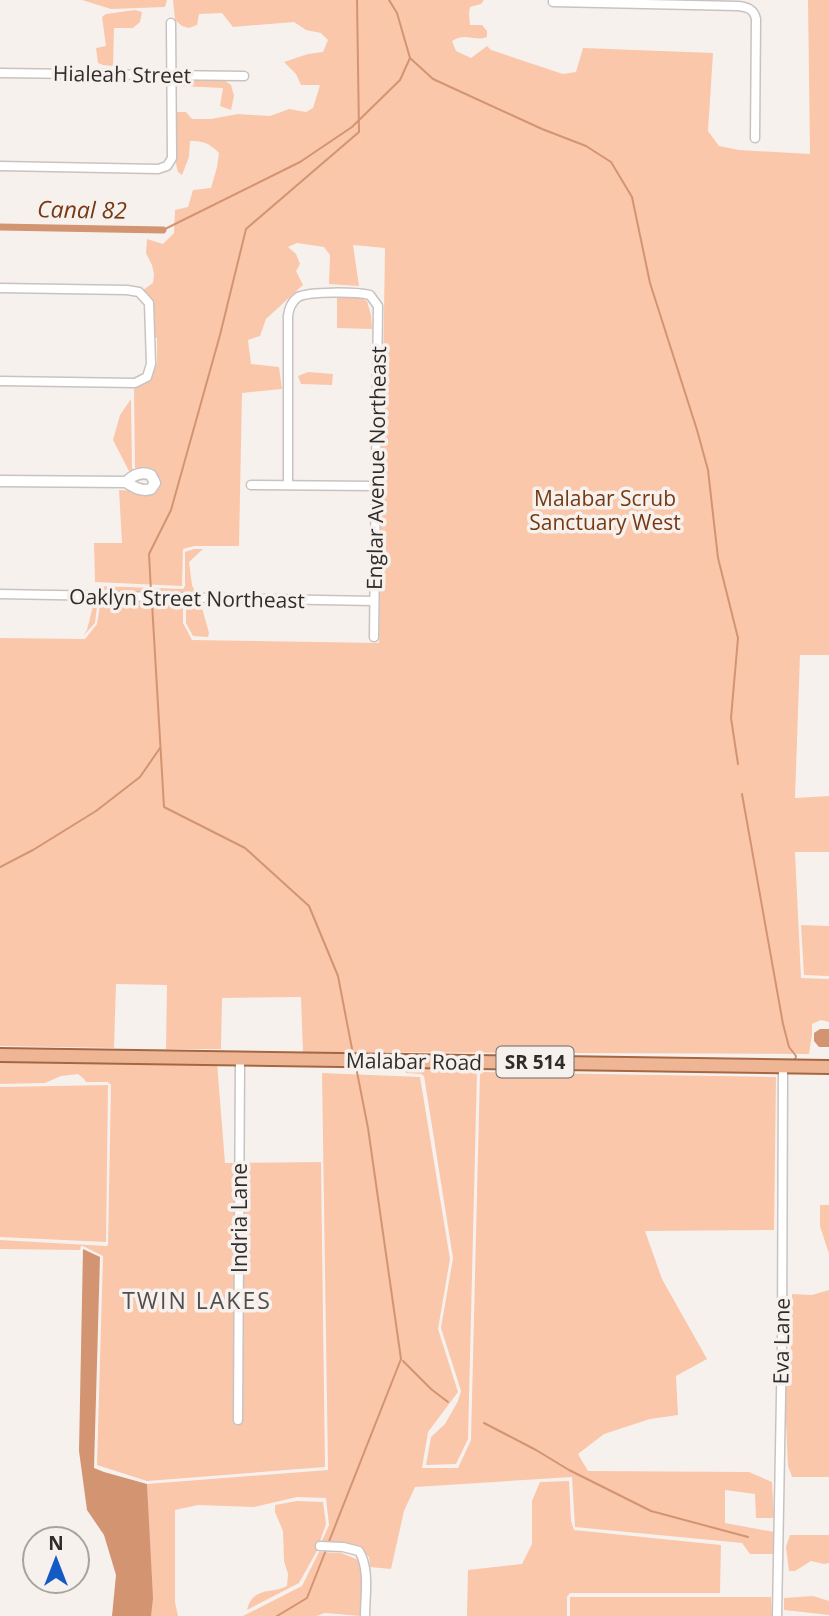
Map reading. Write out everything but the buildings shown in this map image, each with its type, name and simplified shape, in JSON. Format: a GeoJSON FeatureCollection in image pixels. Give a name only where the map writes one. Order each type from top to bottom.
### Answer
{"type":"FeatureCollection","features":[{"type":"Feature","properties":{"kind":"main road","name":"Malabar Road"},"geometry":{"type":"LineString","coordinates":[[0,1055],[829,1067]]}},
{"type":"Feature","properties":{"kind":"street"},"geometry":{"type":"LineString","coordinates":[[553,1],[738,6],[751,9],[756,19],[755,138]]}},
{"type":"Feature","properties":{"kind":"street"},"geometry":{"type":"LineString","coordinates":[[0,166],[158,169],[167,166],[172,158],[171,23]]}},
{"type":"Feature","properties":{"kind":"street","name":"Hialeah Street"},"geometry":{"type":"LineString","coordinates":[[0,73],[244,76]]}},
{"type":"Feature","properties":{"kind":"street"},"geometry":{"type":"LineString","coordinates":[[0,288],[139,292],[149,303],[151,364],[147,377],[135,383],[0,381]]}},
{"type":"Feature","properties":{"kind":"street","name":"Englar Avenue Northeast"},"geometry":{"type":"LineString","coordinates":[[288,485],[290,306],[300,296],[316,293],[370,295],[377,306],[374,637]]}},
{"type":"Feature","properties":{"kind":"street"},"geometry":{"type":"LineString","coordinates":[[0,481],[126,482]]}},
{"type":"Feature","properties":{"kind":"street"},"geometry":{"type":"LineString","coordinates":[[251,485],[376,486]]}},
{"type":"Feature","properties":{"kind":"street","name":"Oaklyn Street Northeast"},"geometry":{"type":"LineString","coordinates":[[0,594],[374,601]]}},
{"type":"Feature","properties":{"kind":"street","name":"Indria Lane"},"geometry":{"type":"LineString","coordinates":[[239,1420],[240,1059]]}},
{"type":"Feature","properties":{"kind":"street","name":"Eva Lane"},"geometry":{"type":"LineString","coordinates":[[777,1616],[783,1066]]}},
{"type":"Feature","properties":{"kind":"street"},"geometry":{"type":"LineString","coordinates":[[320,1546],[359,1551],[364,1559],[365,1616]]}},
{"type":"Feature","properties":{"kind":"green space"},"geometry":{"type":"Polygon","coordinates":[[[82,0],[167,0],[165,7],[111,9],[82,0]]]}},
{"type":"Feature","properties":{"kind":"green space","name":"Malabar Scrub Sanctuary West"},"geometry":{"type":"Polygon","coordinates":[[[173,0],[484,0],[481,4],[470,7],[469,13],[470,25],[482,25],[487,31],[487,37],[457,38],[452,41],[456,51],[471,58],[487,46],[491,50],[563,74],[576,72],[583,48],[713,53],[708,131],[719,146],[739,150],[810,154],[808,0],[829,0],[829,655],[800,655],[795,798],[829,796],[829,852],[795,852],[801,978],[829,979],[829,1022],[821,1020],[812,1024],[809,1054],[303,1052],[301,997],[222,998],[221,1049],[166,1049],[167,985],[116,984],[114,1048],[0,1046],[0,638],[85,639],[97,624],[101,599],[183,603],[183,623],[192,640],[379,643],[385,248],[353,245],[359,286],[329,284],[330,255],[324,247],[297,243],[288,247],[296,254],[300,264],[296,271],[303,285],[266,319],[260,336],[248,340],[251,364],[279,367],[282,389],[242,393],[239,546],[194,546],[183,549],[182,586],[95,582],[94,543],[122,543],[119,490],[152,492],[158,489],[160,478],[152,468],[135,468],[134,389],[150,379],[157,363],[157,338],[154,337],[151,301],[143,290],[153,283],[154,274],[146,253],[147,239],[163,244],[174,233],[175,210],[188,207],[193,190],[211,188],[217,167],[219,153],[206,143],[190,141],[189,157],[182,175],[178,172],[176,112],[186,112],[192,119],[211,119],[238,114],[270,116],[289,109],[306,112],[313,108],[320,85],[301,85],[296,74],[284,62],[323,52],[328,40],[321,33],[306,30],[294,22],[233,27],[222,13],[199,14],[197,25],[189,28],[175,20],[173,0]]]}},
{"type":"Feature","properties":{"kind":"green space"},"geometry":{"type":"Polygon","coordinates":[[[135,10],[142,12],[140,22],[133,28],[114,28],[113,66],[98,63],[96,48],[106,46],[102,17],[106,14],[135,10]]]}},
{"type":"Feature","properties":{"kind":"green space"},"geometry":{"type":"Polygon","coordinates":[[[180,78],[224,80],[231,85],[234,96],[231,110],[220,106],[223,88],[180,86],[180,78]]]}},
{"type":"Feature","properties":{"kind":"green space"},"geometry":{"type":"Polygon","coordinates":[[[337,298],[360,298],[367,301],[372,329],[337,328],[337,298]]]}},
{"type":"Feature","properties":{"kind":"green space"},"geometry":{"type":"Polygon","coordinates":[[[308,372],[333,374],[332,385],[301,384],[298,376],[308,372]]]}},
{"type":"Feature","properties":{"kind":"green space"},"geometry":{"type":"Polygon","coordinates":[[[131,399],[132,468],[135,471],[130,473],[113,440],[120,415],[131,399]]]}},
{"type":"Feature","properties":{"kind":"green space"},"geometry":{"type":"Polygon","coordinates":[[[203,549],[189,562],[192,585],[202,608],[208,637],[193,636],[186,623],[186,601],[98,598],[95,623],[83,636],[87,630],[98,586],[183,589],[185,552],[203,549]]]}},
{"type":"Feature","properties":{"kind":"green space"},"geometry":{"type":"Polygon","coordinates":[[[801,925],[829,926],[829,976],[804,975],[801,925]]]}},
{"type":"Feature","properties":{"kind":"green space"},"geometry":{"type":"Polygon","coordinates":[[[0,1059],[217,1063],[225,1163],[321,1162],[325,1467],[147,1481],[97,1465],[103,1256],[83,1246],[80,1250],[0,1249],[0,1240],[108,1245],[111,1085],[108,1082],[86,1082],[78,1074],[61,1076],[45,1083],[0,1084],[0,1059]]]}},
{"type":"Feature","properties":{"kind":"green space"},"geometry":{"type":"Polygon","coordinates":[[[405,1065],[742,1070],[766,1073],[477,1070],[468,1439],[456,1464],[426,1465],[431,1437],[445,1424],[461,1391],[441,1328],[453,1258],[424,1076],[406,1073],[405,1065]]]}},
{"type":"Feature","properties":{"kind":"green space"},"geometry":{"type":"Polygon","coordinates":[[[480,1072],[776,1077],[774,1230],[645,1231],[662,1279],[707,1359],[676,1376],[678,1415],[650,1419],[604,1434],[578,1454],[588,1471],[749,1472],[772,1482],[774,1518],[756,1518],[755,1494],[725,1490],[725,1523],[774,1532],[773,1554],[750,1554],[742,1543],[575,1527],[572,1477],[415,1487],[404,1511],[391,1569],[370,1567],[369,1557],[357,1545],[321,1543],[329,1525],[326,1498],[297,1497],[254,1507],[198,1505],[175,1510],[175,1602],[178,1616],[151,1616],[147,1484],[328,1470],[322,1073],[420,1077],[450,1259],[438,1329],[458,1392],[428,1432],[422,1468],[458,1468],[471,1440],[480,1072]]]}},
{"type":"Feature","properties":{"kind":"green space"},"geometry":{"type":"Polygon","coordinates":[[[108,1085],[106,1242],[0,1237],[0,1087],[108,1085]]]}},
{"type":"Feature","properties":{"kind":"green space"},"geometry":{"type":"Polygon","coordinates":[[[820,1205],[829,1205],[829,1254],[820,1226],[820,1205]]]}},
{"type":"Feature","properties":{"kind":"green space"},"geometry":{"type":"Polygon","coordinates":[[[829,1290],[829,1477],[792,1477],[788,1466],[785,1400],[791,1344],[792,1294],[812,1295],[829,1290]]]}},
{"type":"Feature","properties":{"kind":"green space"},"geometry":{"type":"Polygon","coordinates":[[[569,1481],[574,1530],[721,1545],[720,1593],[570,1593],[567,1597],[567,1616],[467,1616],[468,1570],[522,1564],[532,1544],[532,1501],[540,1482],[569,1481]]]}},
{"type":"Feature","properties":{"kind":"green space"},"geometry":{"type":"Polygon","coordinates":[[[297,1501],[323,1502],[326,1524],[319,1544],[356,1548],[362,1558],[342,1550],[318,1549],[299,1583],[247,1610],[255,1596],[287,1586],[283,1531],[275,1505],[297,1501]]]}},
{"type":"Feature","properties":{"kind":"green space"},"geometry":{"type":"Polygon","coordinates":[[[790,1535],[829,1535],[829,1563],[811,1561],[795,1571],[789,1571],[786,1547],[790,1535]]]}},
{"type":"Feature","properties":{"kind":"green space"},"geometry":{"type":"Polygon","coordinates":[[[319,1552],[341,1553],[361,1561],[361,1616],[325,1613],[316,1616],[243,1616],[302,1586],[319,1552]]]}},
{"type":"Feature","properties":{"kind":"green space"},"geometry":{"type":"Polygon","coordinates":[[[813,1596],[829,1601],[829,1615],[784,1610],[784,1598],[813,1596]]]}},
{"type":"Feature","properties":{"kind":"green space"},"geometry":{"type":"Polygon","coordinates":[[[570,1597],[771,1597],[772,1616],[570,1616],[570,1597]]]}},
{"type":"Feature","properties":{"kind":"shaded area"},"geometry":{"type":"Polygon","coordinates":[[[820,1029],[829,1029],[829,1047],[819,1047],[814,1041],[814,1033],[820,1029]]]}},
{"type":"Feature","properties":{"kind":"shaded area"},"geometry":{"type":"Polygon","coordinates":[[[83,1249],[100,1257],[94,1468],[147,1484],[153,1598],[151,1616],[112,1616],[116,1575],[104,1535],[87,1510],[79,1451],[83,1249]]]}},
{"type":"Feature","properties":{"kind":"waterway"},"geometry":{"type":"LineString","coordinates":[[151,592],[149,554],[171,510],[220,335],[246,229],[359,132],[357,0]]}},
{"type":"Feature","properties":{"kind":"waterway"},"geometry":{"type":"LineString","coordinates":[[389,0],[397,13],[410,58],[433,79],[586,146],[611,162],[632,197],[650,283],[708,470],[718,558],[738,638],[731,718],[738,764]]}},
{"type":"Feature","properties":{"kind":"waterway"},"geometry":{"type":"LineString","coordinates":[[163,230],[300,162],[352,127],[400,80],[410,58]]}},
{"type":"Feature","properties":{"kind":"waterway","name":"Canal 82"},"geometry":{"type":"LineString","coordinates":[[0,227],[163,230]]}},
{"type":"Feature","properties":{"kind":"waterway"},"geometry":{"type":"LineString","coordinates":[[152,603],[164,807],[245,848],[309,906],[338,976],[353,1054]]}},
{"type":"Feature","properties":{"kind":"waterway"},"geometry":{"type":"LineString","coordinates":[[0,867],[96,811],[140,777],[160,748]]}},
{"type":"Feature","properties":{"kind":"waterway"},"geometry":{"type":"LineString","coordinates":[[742,794],[783,1024],[789,1047],[796,1056],[795,1060]]}},
{"type":"Feature","properties":{"kind":"waterway"},"geometry":{"type":"LineString","coordinates":[[328,1544],[401,1359],[368,1128],[356,1067]]}},
{"type":"Feature","properties":{"kind":"waterway"},"geometry":{"type":"LineString","coordinates":[[403,1361],[448,1402]]}},
{"type":"Feature","properties":{"kind":"waterway"},"geometry":{"type":"LineString","coordinates":[[484,1423],[651,1511],[748,1537]]}},
{"type":"Feature","properties":{"kind":"waterway"},"geometry":{"type":"LineString","coordinates":[[277,1616],[307,1598],[326,1550]]}},
{"type":"Feature","properties":{"kind":"district","name":"TWIN LAKES"},"geometry":{"type":"Point","coordinates":[197,1300]}}]}
